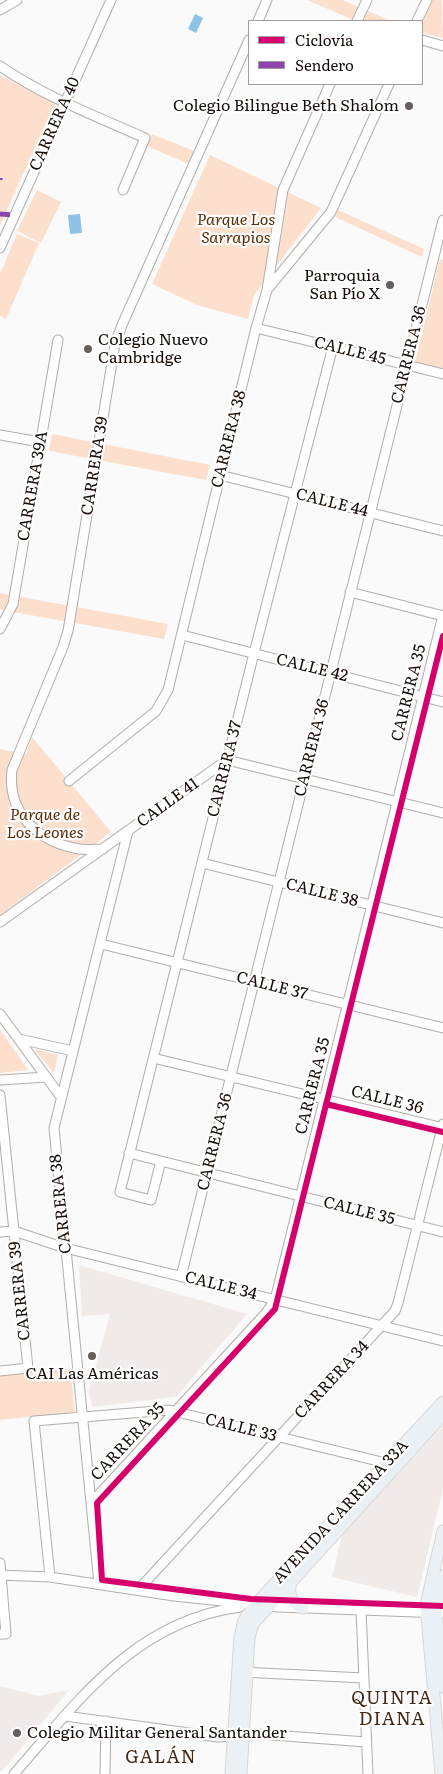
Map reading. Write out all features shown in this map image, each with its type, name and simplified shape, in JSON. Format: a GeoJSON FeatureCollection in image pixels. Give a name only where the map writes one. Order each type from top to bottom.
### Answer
{"type":"FeatureCollection","features":[{"type":"Feature","properties":{"kind":"main road","name":"AVENIDA CARRERA 33A"},"geometry":{"type":"LineString","coordinates":[[242,1672],[253,1624],[443,1402]]}},
{"type":"Feature","properties":{"kind":"main road","name":"AVENIDA CARRERA 33A"},"geometry":{"type":"LineString","coordinates":[[231,1774],[238,1736],[242,1672],[242,1629],[246,1616],[255,1604],[387,1469],[443,1415]]}},
{"type":"Feature","properties":{"kind":"main road"},"geometry":{"type":"LineString","coordinates":[[443,1532],[427,1596],[435,1613],[443,1687]]}},
{"type":"Feature","properties":{"kind":"main road"},"geometry":{"type":"LineString","coordinates":[[440,1774],[435,1613],[443,1576]]}},
{"type":"Feature","properties":{"kind":"main road"},"geometry":{"type":"LineString","coordinates":[[292,1580],[289,1590],[291,1597],[295,1604],[303,1608]]}},
{"type":"Feature","properties":{"kind":"main road","name":"AVENIDA CARRERA 33A"},"geometry":{"type":"LineString","coordinates":[[238,1736],[241,1774]]}},
{"type":"Feature","properties":{"kind":"street"},"geometry":{"type":"LineString","coordinates":[[0,10],[17,0]]}},
{"type":"Feature","properties":{"kind":"street","name":"CARRERA 40"},"geometry":{"type":"LineString","coordinates":[[0,248],[111,0]]}},
{"type":"Feature","properties":{"kind":"street"},"geometry":{"type":"LineString","coordinates":[[258,20],[267,0]]}},
{"type":"Feature","properties":{"kind":"street"},"geometry":{"type":"LineString","coordinates":[[357,20],[367,0]]}},
{"type":"Feature","properties":{"kind":"street"},"geometry":{"type":"LineString","coordinates":[[418,20],[427,0]]}},
{"type":"Feature","properties":{"kind":"street"},"geometry":{"type":"LineString","coordinates":[[423,40],[443,46]]}},
{"type":"Feature","properties":{"kind":"street","name":"CARRERA 39"},"geometry":{"type":"LineString","coordinates":[[102,849],[68,847],[35,831],[22,816],[14,800],[11,783],[12,770],[68,631],[115,344],[122,324],[248,42]]}},
{"type":"Feature","properties":{"kind":"street"},"geometry":{"type":"LineString","coordinates":[[0,66],[65,102],[145,138],[123,190]]}},
{"type":"Feature","properties":{"kind":"street"},"geometry":{"type":"LineString","coordinates":[[267,290],[283,190],[330,85]]}},
{"type":"Feature","properties":{"kind":"street","name":"CARRERA 38"},"geometry":{"type":"LineString","coordinates":[[69,781],[156,711],[168,690],[256,328],[267,290],[331,212],[389,85]]}},
{"type":"Feature","properties":{"kind":"street","name":"CARRERA 36"},"geometry":{"type":"LineString","coordinates":[[181,1276],[407,365],[439,255],[443,220]]}},
{"type":"Feature","properties":{"kind":"street","name":"CALLE 45"},"geometry":{"type":"LineString","coordinates":[[256,328],[443,374]]}},
{"type":"Feature","properties":{"kind":"street","name":"CARRERA 39A"},"geometry":{"type":"LineString","coordinates":[[0,629],[13,604],[58,340]]}},
{"type":"Feature","properties":{"kind":"street","name":"CARRERA 37"},"geometry":{"type":"LineString","coordinates":[[161,1161],[151,1200],[120,1192],[333,346]]}},
{"type":"Feature","properties":{"kind":"street"},"geometry":{"type":"LineString","coordinates":[[0,435],[40,442]]}},
{"type":"Feature","properties":{"kind":"street","name":"CALLE 44"},"geometry":{"type":"LineString","coordinates":[[220,475],[443,531]]}},
{"type":"Feature","properties":{"kind":"street"},"geometry":{"type":"LineString","coordinates":[[350,592],[443,616]]}},
{"type":"Feature","properties":{"kind":"street","name":"CARRERA 35"},"geometry":{"type":"LineString","coordinates":[[92,1502],[266,1312],[274,1300],[443,616]]}},
{"type":"Feature","properties":{"kind":"street","name":"CALLE 42"},"geometry":{"type":"LineString","coordinates":[[182,635],[443,702]]}},
{"type":"Feature","properties":{"kind":"street"},"geometry":{"type":"LineString","coordinates":[[228,760],[443,813]]}},
{"type":"Feature","properties":{"kind":"street","name":"CALLE 41"},"geometry":{"type":"LineString","coordinates":[[0,922],[228,760]]}},
{"type":"Feature","properties":{"kind":"street","name":"CARRERA 38"},"geometry":{"type":"LineString","coordinates":[[99,1584],[54,1134],[55,1121],[128,831]]}},
{"type":"Feature","properties":{"kind":"street","name":"CALLE 38"},"geometry":{"type":"LineString","coordinates":[[202,863],[443,923]]}},
{"type":"Feature","properties":{"kind":"street","name":"CALLE 37"},"geometry":{"type":"LineString","coordinates":[[101,944],[443,1028]]}},
{"type":"Feature","properties":{"kind":"street"},"geometry":{"type":"LineString","coordinates":[[0,1014],[61,1097]]}},
{"type":"Feature","properties":{"kind":"street"},"geometry":{"type":"LineString","coordinates":[[19,1039],[73,1051]]}},
{"type":"Feature","properties":{"kind":"street","name":"CALLE 36"},"geometry":{"type":"LineString","coordinates":[[153,1058],[443,1127]]}},
{"type":"Feature","properties":{"kind":"street"},"geometry":{"type":"LineString","coordinates":[[0,1080],[46,1077]]}},
{"type":"Feature","properties":{"kind":"street","name":"CARRERA 39"},"geometry":{"type":"LineString","coordinates":[[0,1095],[28,1368],[0,1371]]}},
{"type":"Feature","properties":{"kind":"street","name":"CARRERA 34"},"geometry":{"type":"LineString","coordinates":[[138,1590],[395,1311],[443,1127]]}},
{"type":"Feature","properties":{"kind":"street","name":"CALLE 35"},"geometry":{"type":"LineString","coordinates":[[129,1153],[443,1232]]}},
{"type":"Feature","properties":{"kind":"street","name":"CALLE 34"},"geometry":{"type":"LineString","coordinates":[[0,1232],[14,1231],[65,1248],[443,1341]]}},
{"type":"Feature","properties":{"kind":"street","name":"CALLE 33"},"geometry":{"type":"LineString","coordinates":[[50,1577],[34,1421],[160,1410],[279,1438],[387,1469]]}},
{"type":"Feature","properties":{"kind":"street"},"geometry":{"type":"LineString","coordinates":[[0,1563],[3,1634]]}},
{"type":"Feature","properties":{"kind":"street"},"geometry":{"type":"LineString","coordinates":[[1,1575],[50,1577],[268,1606],[435,1613]]}},
{"type":"Feature","properties":{"kind":"street"},"geometry":{"type":"LineString","coordinates":[[14,1774],[93,1684],[127,1655],[160,1633],[210,1613],[255,1604]]}},
{"type":"Feature","properties":{"kind":"street"},"geometry":{"type":"LineString","coordinates":[[361,1610],[368,1774]]}},
{"type":"Feature","properties":{"kind":"street"},"geometry":{"type":"LineString","coordinates":[[242,1672],[364,1678]]}},
{"type":"Feature","properties":{"kind":"street"},"geometry":{"type":"LineString","coordinates":[[65,1716],[218,1737],[259,1734],[366,1742]]}},
{"type":"Feature","properties":{"kind":"street"},"geometry":{"type":"LineString","coordinates":[[104,1774],[106,1721]]}},
{"type":"Feature","properties":{"kind":"shaded area"},"geometry":{"type":"Polygon","coordinates":[[[79,1265],[247,1314],[176,1397],[92,1407],[89,1390],[110,1314],[82,1316],[79,1265]]]}},
{"type":"Feature","properties":{"kind":"shaded area"},"geometry":{"type":"Polygon","coordinates":[[[443,1426],[443,1489],[417,1597],[332,1577],[342,1535],[443,1426]]]}},
{"type":"Feature","properties":{"kind":"shaded area","name":"Colegio Militar General Santander"},"geometry":{"type":"Polygon","coordinates":[[[0,1686],[38,1696],[69,1690],[1,1772],[0,1771],[0,1686]]]}},
{"type":"Feature","properties":{"kind":"green space"},"geometry":{"type":"Polygon","coordinates":[[[307,0],[342,0],[389,20],[354,20],[307,0]]]}},
{"type":"Feature","properties":{"kind":"green space"},"geometry":{"type":"Polygon","coordinates":[[[433,0],[442,0],[443,38],[423,33],[423,22],[433,0]]]}},
{"type":"Feature","properties":{"kind":"green space"},"geometry":{"type":"Polygon","coordinates":[[[0,75],[55,104],[0,225],[0,75]]]}},
{"type":"Feature","properties":{"kind":"green space"},"geometry":{"type":"Polygon","coordinates":[[[152,134],[194,151],[188,164],[147,146],[152,134]]]}},
{"type":"Feature","properties":{"kind":"green space","name":"Parque Los Sarrapios"},"geometry":{"type":"Polygon","coordinates":[[[210,155],[321,208],[254,295],[248,319],[197,305],[152,284],[210,155]]]}},
{"type":"Feature","properties":{"kind":"green space"},"geometry":{"type":"Polygon","coordinates":[[[37,190],[61,202],[41,243],[17,231],[37,190]]]}},
{"type":"Feature","properties":{"kind":"green space"},"geometry":{"type":"Polygon","coordinates":[[[338,210],[424,249],[422,257],[335,217],[338,210]]]}},
{"type":"Feature","properties":{"kind":"green space"},"geometry":{"type":"Polygon","coordinates":[[[17,234],[39,243],[6,319],[0,316],[0,274],[17,234]]]}},
{"type":"Feature","properties":{"kind":"green space"},"geometry":{"type":"Polygon","coordinates":[[[440,259],[443,260],[443,370],[415,363],[440,259]]]}},
{"type":"Feature","properties":{"kind":"green space"},"geometry":{"type":"Polygon","coordinates":[[[52,434],[210,465],[206,480],[49,451],[52,434]]]}},
{"type":"Feature","properties":{"kind":"green space"},"geometry":{"type":"Polygon","coordinates":[[[0,593],[168,624],[164,639],[19,613],[0,609],[0,593]]]}},
{"type":"Feature","properties":{"kind":"green space","name":"Parque de Los Leones"},"geometry":{"type":"Polygon","coordinates":[[[32,737],[111,832],[0,915],[0,749],[26,754],[32,737]]]}},
{"type":"Feature","properties":{"kind":"green space"},"geometry":{"type":"Polygon","coordinates":[[[0,1029],[28,1070],[0,1073],[0,1029]]]}},
{"type":"Feature","properties":{"kind":"green space"},"geometry":{"type":"Polygon","coordinates":[[[34,1049],[58,1055],[54,1073],[34,1049]]]}},
{"type":"Feature","properties":{"kind":"green space"},"geometry":{"type":"Polygon","coordinates":[[[70,1369],[75,1412],[0,1420],[0,1376],[70,1369]]]}},
{"type":"Feature","properties":{"kind":"water"},"geometry":{"type":"Polygon","coordinates":[[[195,14],[203,18],[196,33],[188,29],[195,14]]]}},
{"type":"Feature","properties":{"kind":"water"},"geometry":{"type":"Polygon","coordinates":[[[80,214],[82,233],[70,234],[68,215],[80,214]]]}},
{"type":"Feature","properties":{"kind":"marked path"},"geometry":{"type":"LineString","coordinates":[[0,214],[14,215]]}},
{"type":"Feature","properties":{"kind":"cycle path"},"geometry":{"type":"LineString","coordinates":[[443,636],[275,1309],[97,1503],[102,1580],[251,1599],[443,1606]]}},
{"type":"Feature","properties":{"kind":"cycle path"},"geometry":{"type":"LineString","coordinates":[[326,1104],[443,1132]]}},
{"type":"Feature","properties":{"kind":"place","name":"Colegio Bilingue Beth Shalom"},"geometry":{"type":"Point","coordinates":[409,106]}},
{"type":"Feature","properties":{"kind":"place","name":"Parroquia San Pío X"},"geometry":{"type":"Point","coordinates":[390,285]}},
{"type":"Feature","properties":{"kind":"place","name":"Colegio Nuevo Cambridge"},"geometry":{"type":"Point","coordinates":[88,349]}},
{"type":"Feature","properties":{"kind":"place","name":"CAI Las Américas"},"geometry":{"type":"Point","coordinates":[92,1356]}},
{"type":"Feature","properties":{"kind":"place","name":"Colegio Militar General Santander"},"geometry":{"type":"Point","coordinates":[17,1733]}},
{"type":"Feature","properties":{"kind":"district","name":"QUINTA DIANA"},"geometry":{"type":"Point","coordinates":[392,1709]}},
{"type":"Feature","properties":{"kind":"district","name":"GALÁN"},"geometry":{"type":"Point","coordinates":[161,1758]}}]}
